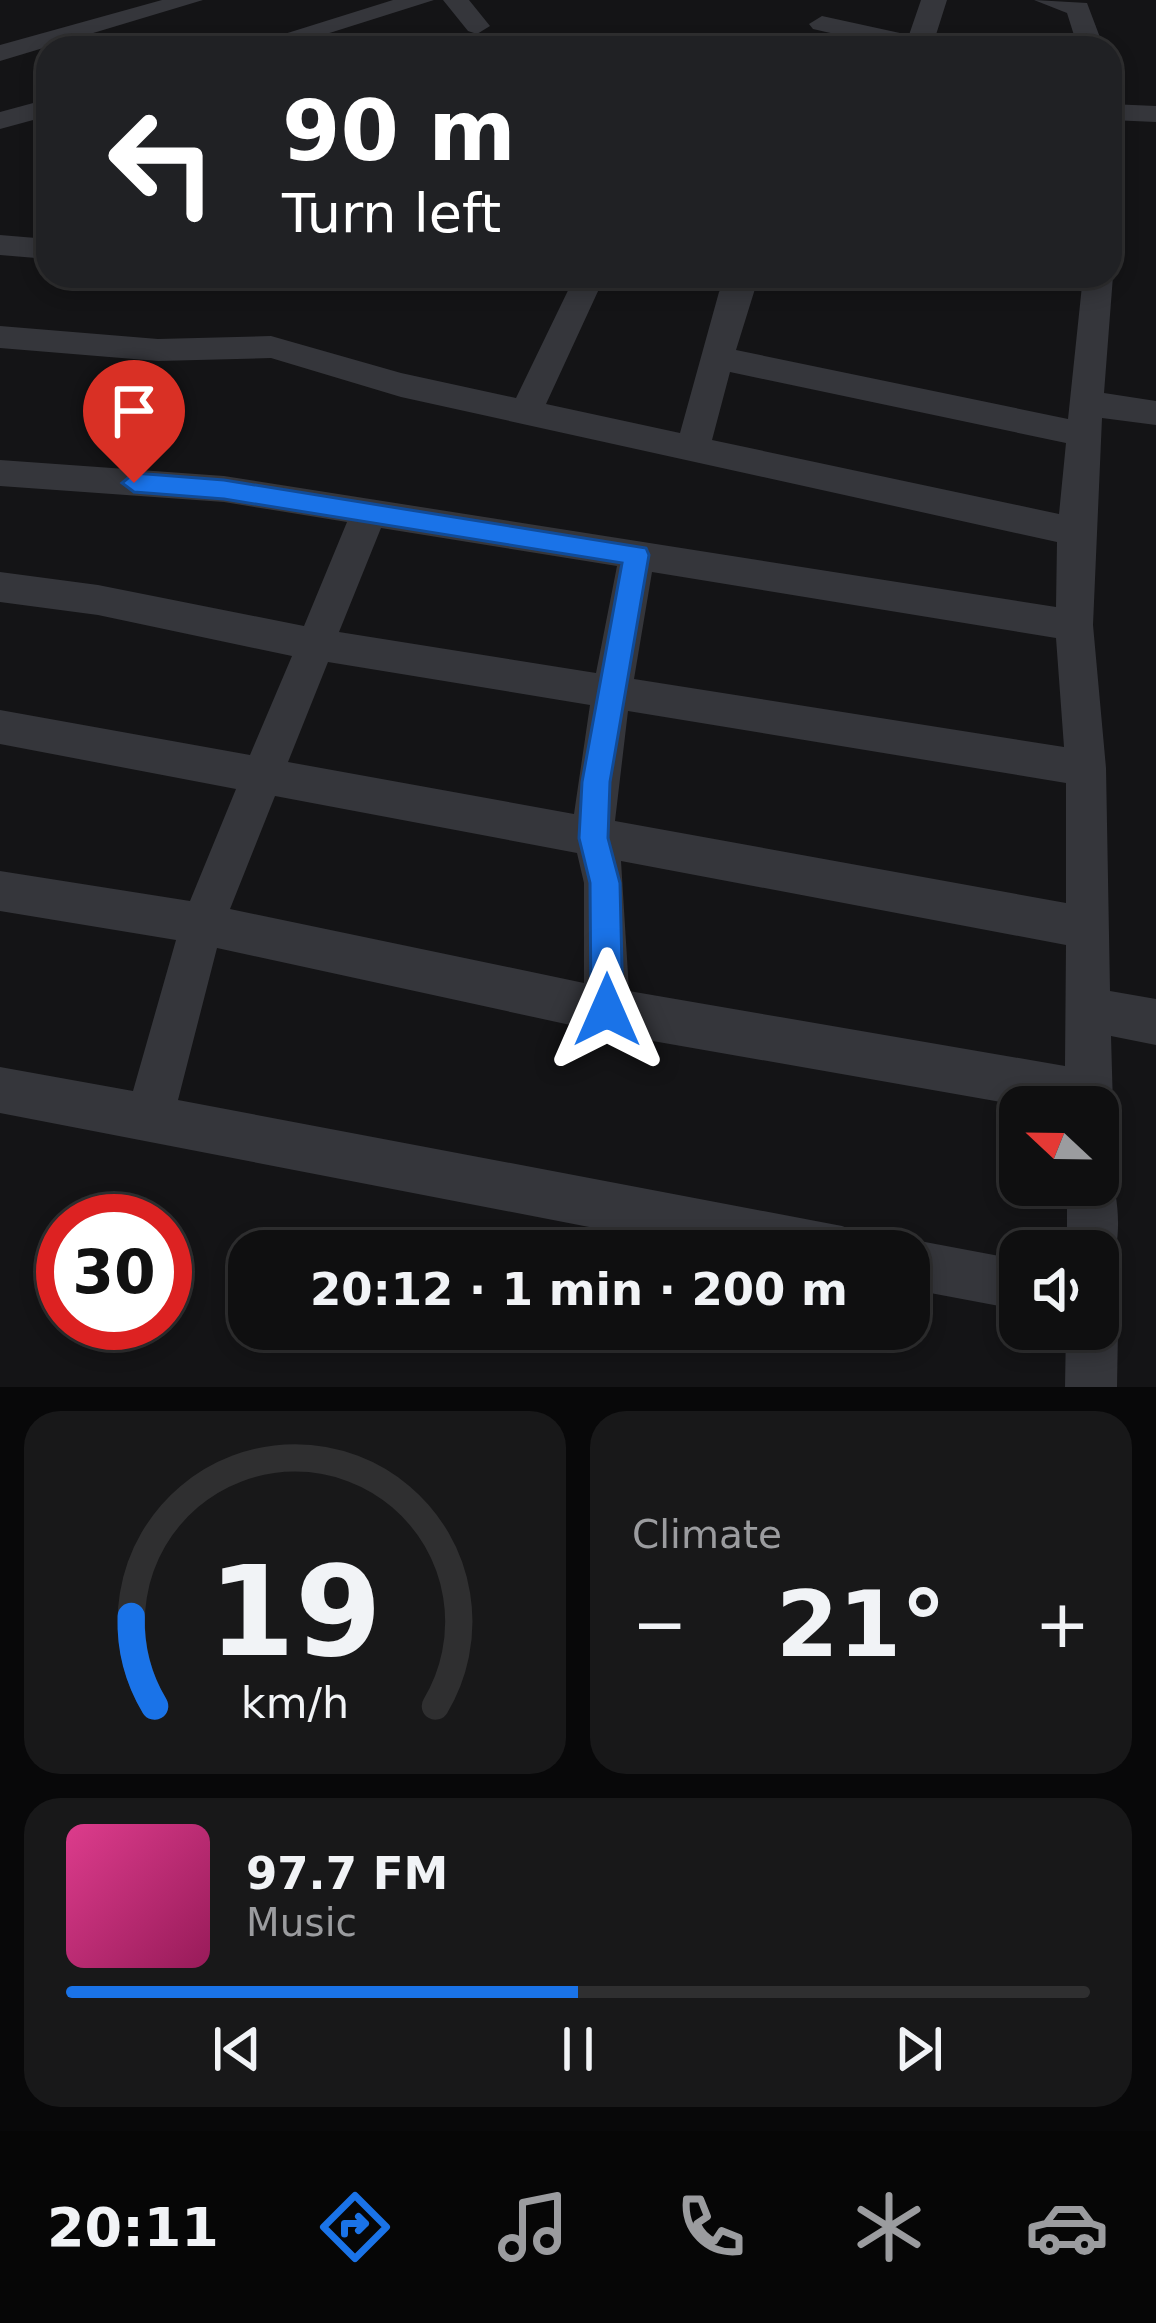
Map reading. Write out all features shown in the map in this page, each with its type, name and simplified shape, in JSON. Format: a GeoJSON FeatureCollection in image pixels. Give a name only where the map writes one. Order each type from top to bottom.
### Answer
{"type":"FeatureCollection","features":[{"type":"Feature","properties":{"kind":"street"},"geometry":{"type":"LineString","coordinates":[[48,36],[125,9],[190,0]]}},
{"type":"Feature","properties":{"kind":"street"},"geometry":{"type":"LineString","coordinates":[[295,36],[421,0]]}},
{"type":"Feature","properties":{"kind":"street"},"geometry":{"type":"LineString","coordinates":[[458,0],[477,26]]}},
{"type":"Feature","properties":{"kind":"street"},"geometry":{"type":"LineString","coordinates":[[926,36],[934,0]]}},
{"type":"Feature","properties":{"kind":"street"},"geometry":{"type":"LineString","coordinates":[[1047,0],[1078,8],[1086,36]]}},
{"type":"Feature","properties":{"kind":"street"},"geometry":{"type":"LineString","coordinates":[[125,9],[142,36]]}},
{"type":"Feature","properties":{"kind":"street"},"geometry":{"type":"LineString","coordinates":[[821,24],[874,36]]}},
{"type":"Feature","properties":{"kind":"street"},"geometry":{"type":"LineString","coordinates":[[0,53],[36,40]]}},
{"type":"Feature","properties":{"kind":"street"},"geometry":{"type":"LineString","coordinates":[[0,121],[36,110]]}},
{"type":"Feature","properties":{"kind":"street"},"geometry":{"type":"LineString","coordinates":[[1122,113],[1156,114]]}},
{"type":"Feature","properties":{"kind":"street"},"geometry":{"type":"LineString","coordinates":[[0,245],[36,248]]}},
{"type":"Feature","properties":{"kind":"street"},"geometry":{"type":"LineString","coordinates":[[525,413],[584,288]]}},
{"type":"Feature","properties":{"kind":"street"},"geometry":{"type":"LineString","coordinates":[[693,448],[740,288]]}},
{"type":"Feature","properties":{"kind":"street"},"geometry":{"type":"LineString","coordinates":[[1089,1086],[1086,768],[1074,625],[1075,532],[1097,288]]}},
{"type":"Feature","properties":{"kind":"street"},"geometry":{"type":"LineString","coordinates":[[0,337],[158,350],[271,347],[525,413],[1075,532]]}},
{"type":"Feature","properties":{"kind":"street"},"geometry":{"type":"LineString","coordinates":[[718,358],[1084,418],[1156,413]]}},
{"type":"Feature","properties":{"kind":"street"},"geometry":{"type":"LineString","coordinates":[[0,473],[224,489],[1074,625]]}},
{"type":"Feature","properties":{"kind":"street"},"geometry":{"type":"LineString","coordinates":[[149,1118],[202,924],[369,513]]}},
{"type":"Feature","properties":{"kind":"street"},"geometry":{"type":"LineString","coordinates":[[607,1010],[605,883],[594,838],[596,782],[637,555]]}},
{"type":"Feature","properties":{"kind":"street"},"geometry":{"type":"LineString","coordinates":[[0,586],[98,600],[313,644],[1086,768]]}},
{"type":"Feature","properties":{"kind":"street"},"geometry":{"type":"LineString","coordinates":[[0,727],[1087,928]]}},
{"type":"Feature","properties":{"kind":"street"},"geometry":{"type":"LineString","coordinates":[[0,891],[202,924],[607,1010],[1010,1086]]}},
{"type":"Feature","properties":{"kind":"street"},"geometry":{"type":"LineString","coordinates":[[1088,1009],[1156,1022]]}},
{"type":"Feature","properties":{"kind":"street"},"geometry":{"type":"LineString","coordinates":[[0,1090],[733,1230]]}},
{"type":"Feature","properties":{"kind":"street"},"geometry":{"type":"LineString","coordinates":[[930,1268],[999,1281]]}},
{"type":"Feature","properties":{"kind":"street"},"geometry":{"type":"LineString","coordinates":[[1091,1387],[1092,1350]]}},
{"type":"Feature","properties":{"kind":"route"},"geometry":{"type":"LineString","coordinates":[[134,483],[224,489],[637,555],[596,782],[594,838],[605,883],[607,1010]]}}]}
